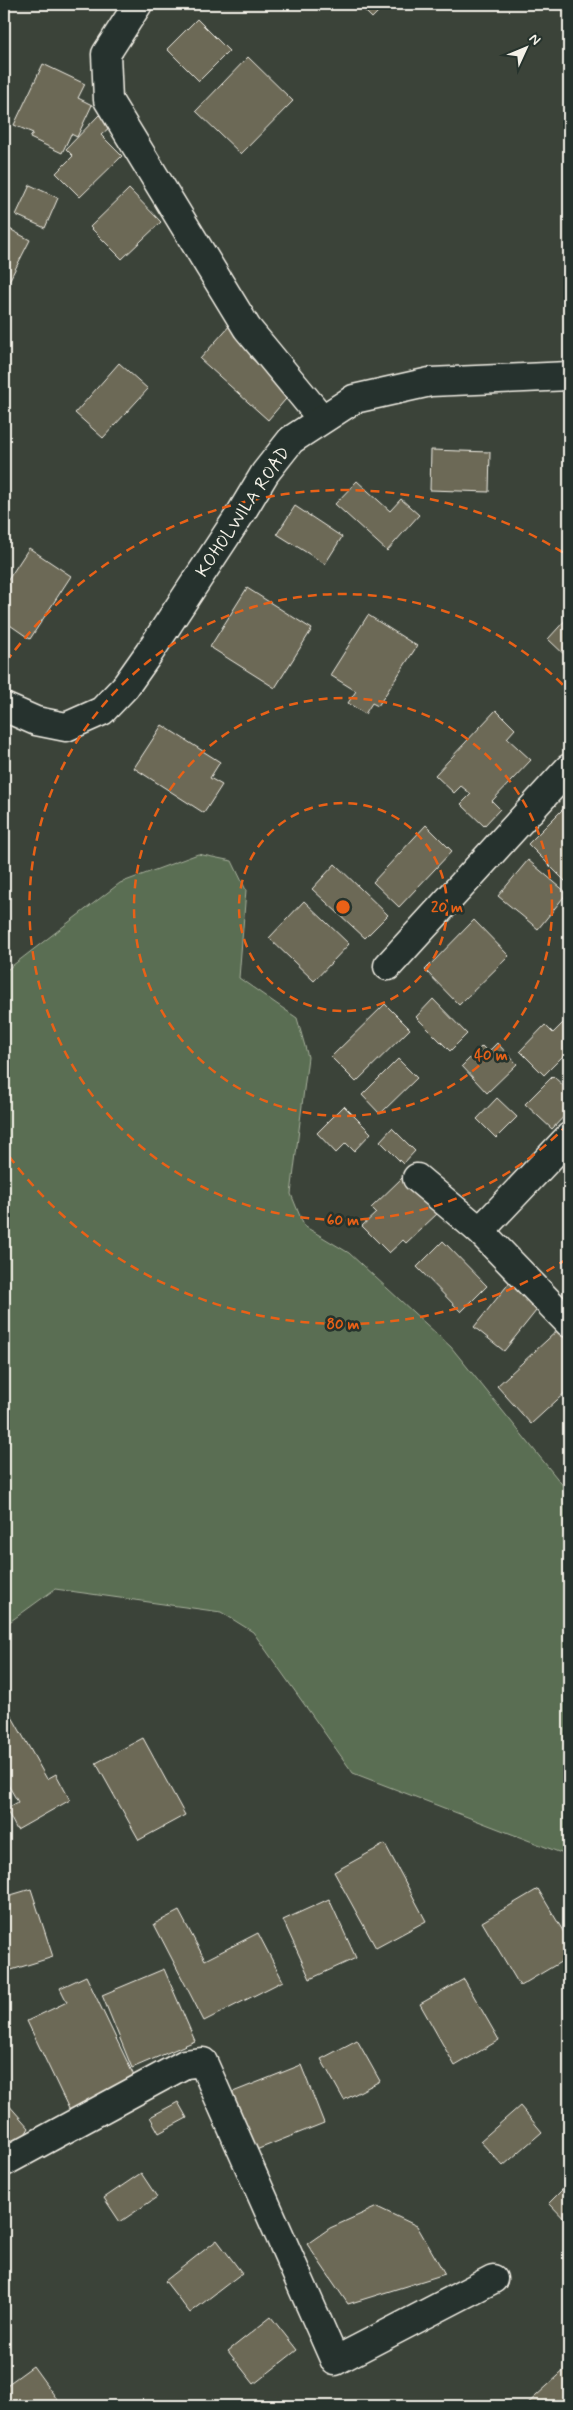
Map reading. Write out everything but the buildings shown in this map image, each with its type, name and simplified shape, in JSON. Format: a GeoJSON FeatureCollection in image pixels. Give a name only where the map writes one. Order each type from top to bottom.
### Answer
{"type":"FeatureCollection","features":[{"type":"Feature","properties":{"kind":"street"},"geometry":{"type":"LineString","coordinates":[[138,4],[106,54],[108,100],[247,328],[322,419]]}},
{"type":"Feature","properties":{"kind":"street","name":"KOHOLWILA ROAD"},"geometry":{"type":"LineString","coordinates":[[4,707],[36,721],[66,727],[102,711],[126,687],[241,513],[265,472],[291,440],[354,399],[430,382],[569,376]]}},
{"type":"Feature","properties":{"kind":"street"},"geometry":{"type":"LineString","coordinates":[[388,966],[569,768]]}},
{"type":"Feature","properties":{"kind":"street"},"geometry":{"type":"LineString","coordinates":[[480,1231],[569,1137]]}},
{"type":"Feature","properties":{"kind":"street"},"geometry":{"type":"LineString","coordinates":[[417,1178],[480,1231],[569,1323]]}},
{"type":"Feature","properties":{"kind":"street"},"geometry":{"type":"LineString","coordinates":[[4,2162],[185,2064],[203,2062],[335,2361],[493,2279]]}},
{"type":"Feature","properties":{"kind":"green space"},"geometry":{"type":"Polygon","coordinates":[[[198,854],[232,861],[246,890],[239,978],[297,1018],[308,1057],[291,1194],[304,1226],[349,1253],[451,1347],[569,1493],[569,1856],[353,1773],[253,1632],[221,1612],[55,1589],[4,1626],[4,972],[120,883],[198,854]]]}}]}
